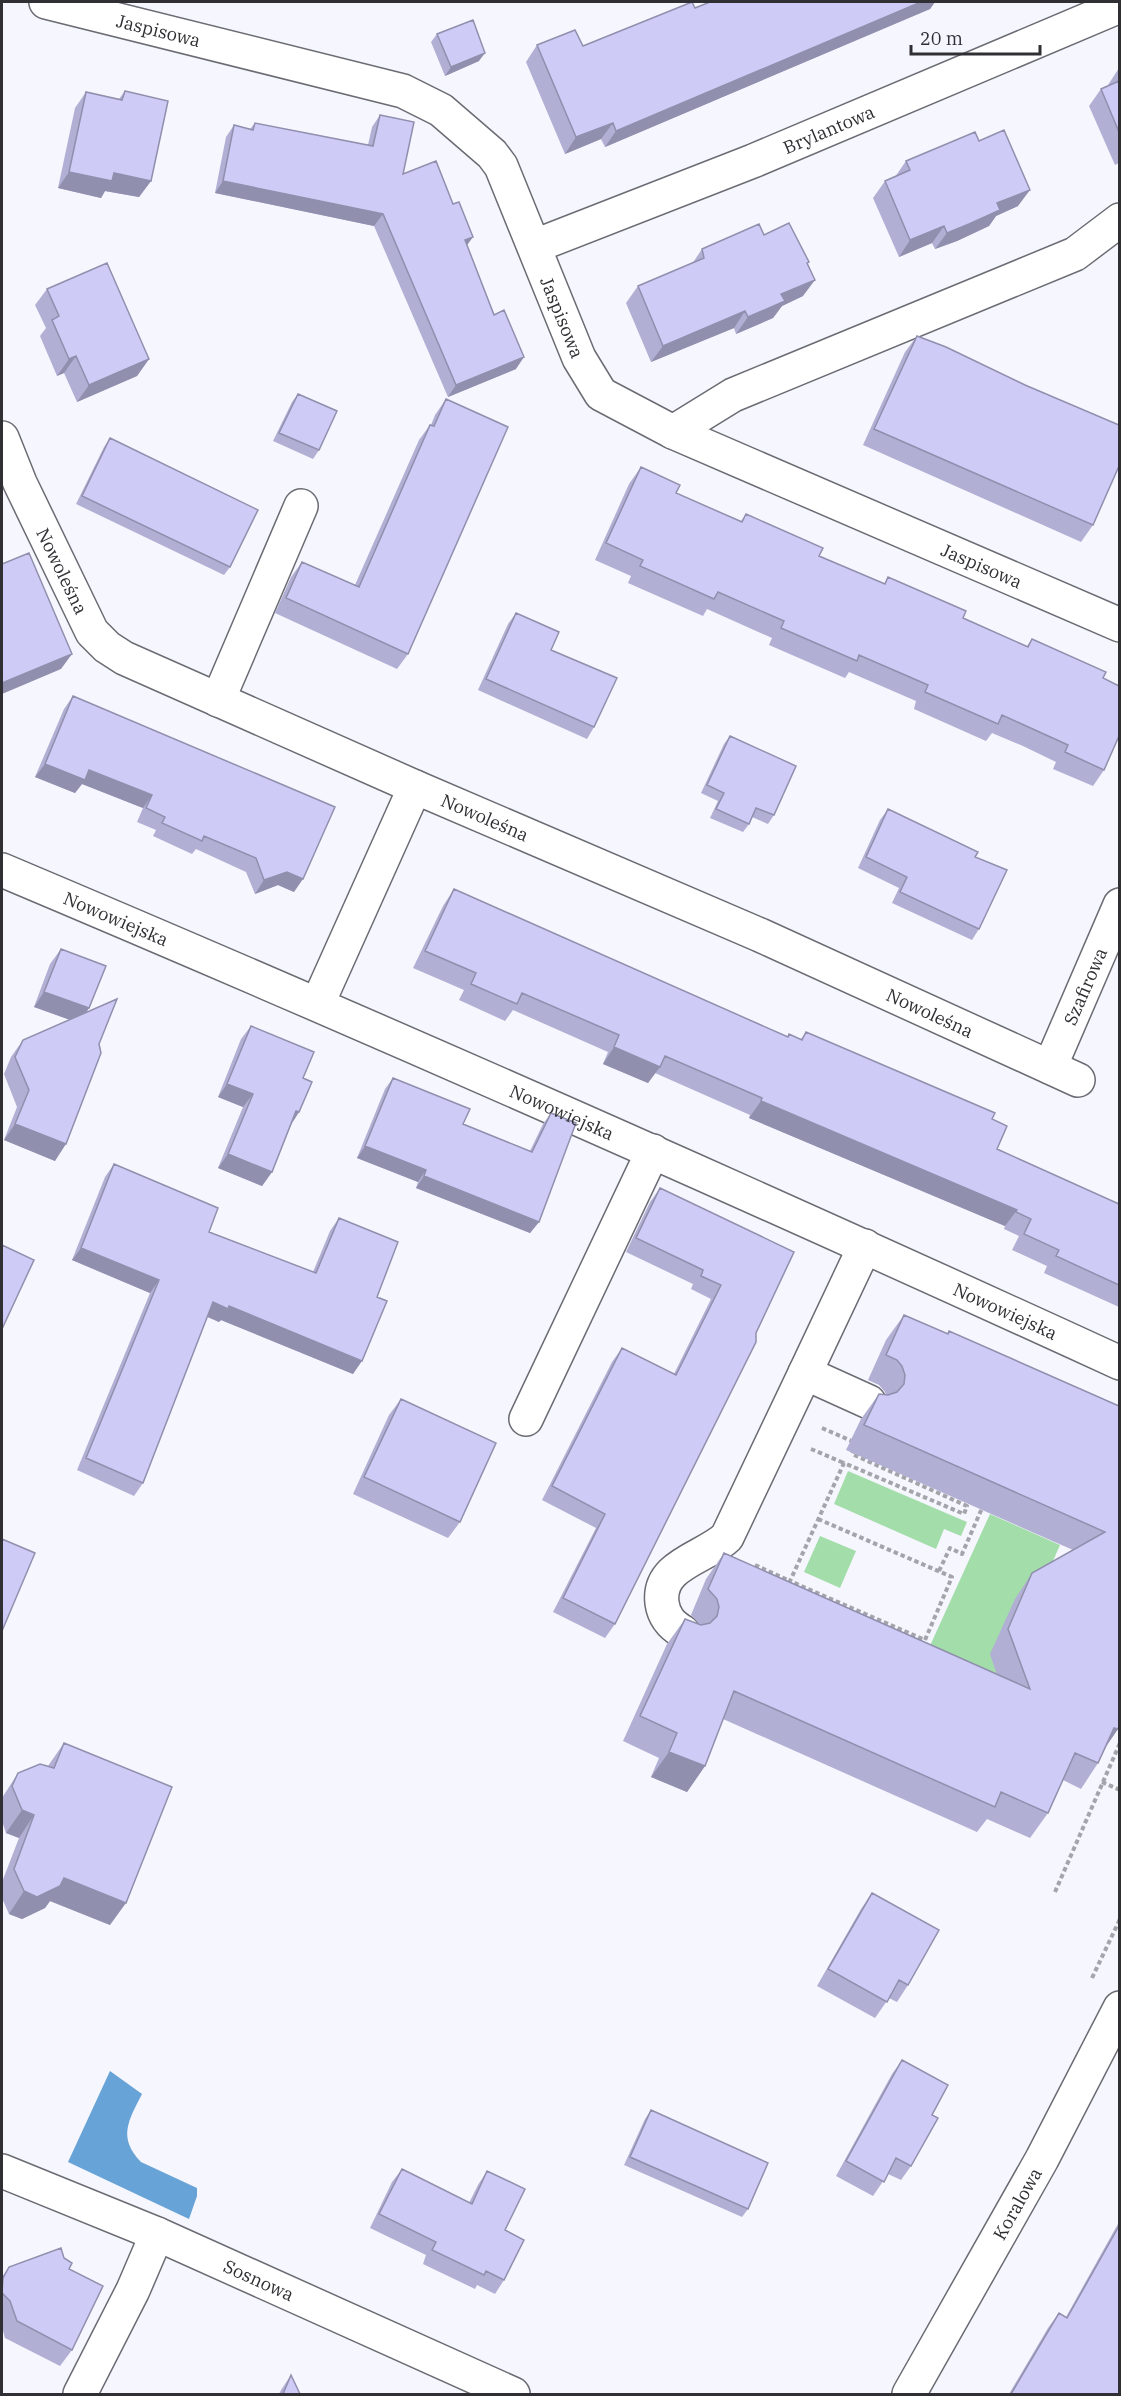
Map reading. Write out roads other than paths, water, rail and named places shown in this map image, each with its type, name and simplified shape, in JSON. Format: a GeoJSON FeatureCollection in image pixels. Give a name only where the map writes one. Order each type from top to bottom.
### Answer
{"type":"FeatureCollection","features":[{"type":"Feature","properties":{"kind":"street","name":"Jaspisowa"},"geometry":{"type":"LineString","coordinates":[[46,2],[403,91],[441,110],[492,154],[501,166],[579,358],[601,394],[673,432],[1119,625]]}},
{"type":"Feature","properties":{"kind":"street","name":"Brylantowa"},"geometry":{"type":"LineString","coordinates":[[535,246],[753,161],[1119,6]]}},
{"type":"Feature","properties":{"kind":"street"},"geometry":{"type":"LineString","coordinates":[[673,432],[733,395],[1076,254],[1119,220]]}},
{"type":"Feature","properties":{"kind":"street","name":"Nowoleśna"},"geometry":{"type":"LineString","coordinates":[[2,438],[20,483],[92,632],[124,658],[415,787],[760,935],[1064,1073]]}},
{"type":"Feature","properties":{"kind":"street"},"geometry":{"type":"LineString","coordinates":[[218,700],[301,506]]}},
{"type":"Feature","properties":{"kind":"street"},"geometry":{"type":"LineString","coordinates":[[318,1003],[415,787]]}},
{"type":"Feature","properties":{"kind":"street","name":"Nowowiejska"},"geometry":{"type":"LineString","coordinates":[[2,870],[318,1003],[865,1246],[1119,1362]]}},
{"type":"Feature","properties":{"kind":"street","name":"Szafirowa"},"geometry":{"type":"LineString","coordinates":[[1064,1073],[1119,905]]}},
{"type":"Feature","properties":{"kind":"street"},"geometry":{"type":"LineString","coordinates":[[526,1419],[653,1151]]}},
{"type":"Feature","properties":{"kind":"street"},"geometry":{"type":"LineString","coordinates":[[683,1632],[666,1618],[662,1596],[667,1580],[673,1571],[688,1560],[717,1546],[727,1537],[865,1246]]}},
{"type":"Feature","properties":{"kind":"street"},"geometry":{"type":"LineString","coordinates":[[805,1373],[869,1402]]}},
{"type":"Feature","properties":{"kind":"street","name":"Koralowa"},"geometry":{"type":"LineString","coordinates":[[909,2394],[1036,2171],[1119,2008]]}},
{"type":"Feature","properties":{"kind":"street","name":"Sosnowa"},"geometry":{"type":"LineString","coordinates":[[2,2171],[157,2234],[513,2394]]}},
{"type":"Feature","properties":{"kind":"street"},"geometry":{"type":"LineString","coordinates":[[80,2394],[133,2290],[157,2234]]}},
{"type":"Feature","properties":{"kind":"water"},"geometry":{"type":"Polygon","coordinates":[[[110,2071],[142,2094],[128,2128],[127,2136],[134,2153],[141,2162],[197,2188],[197,2196],[189,2219],[68,2162],[110,2071]]]}}]}
